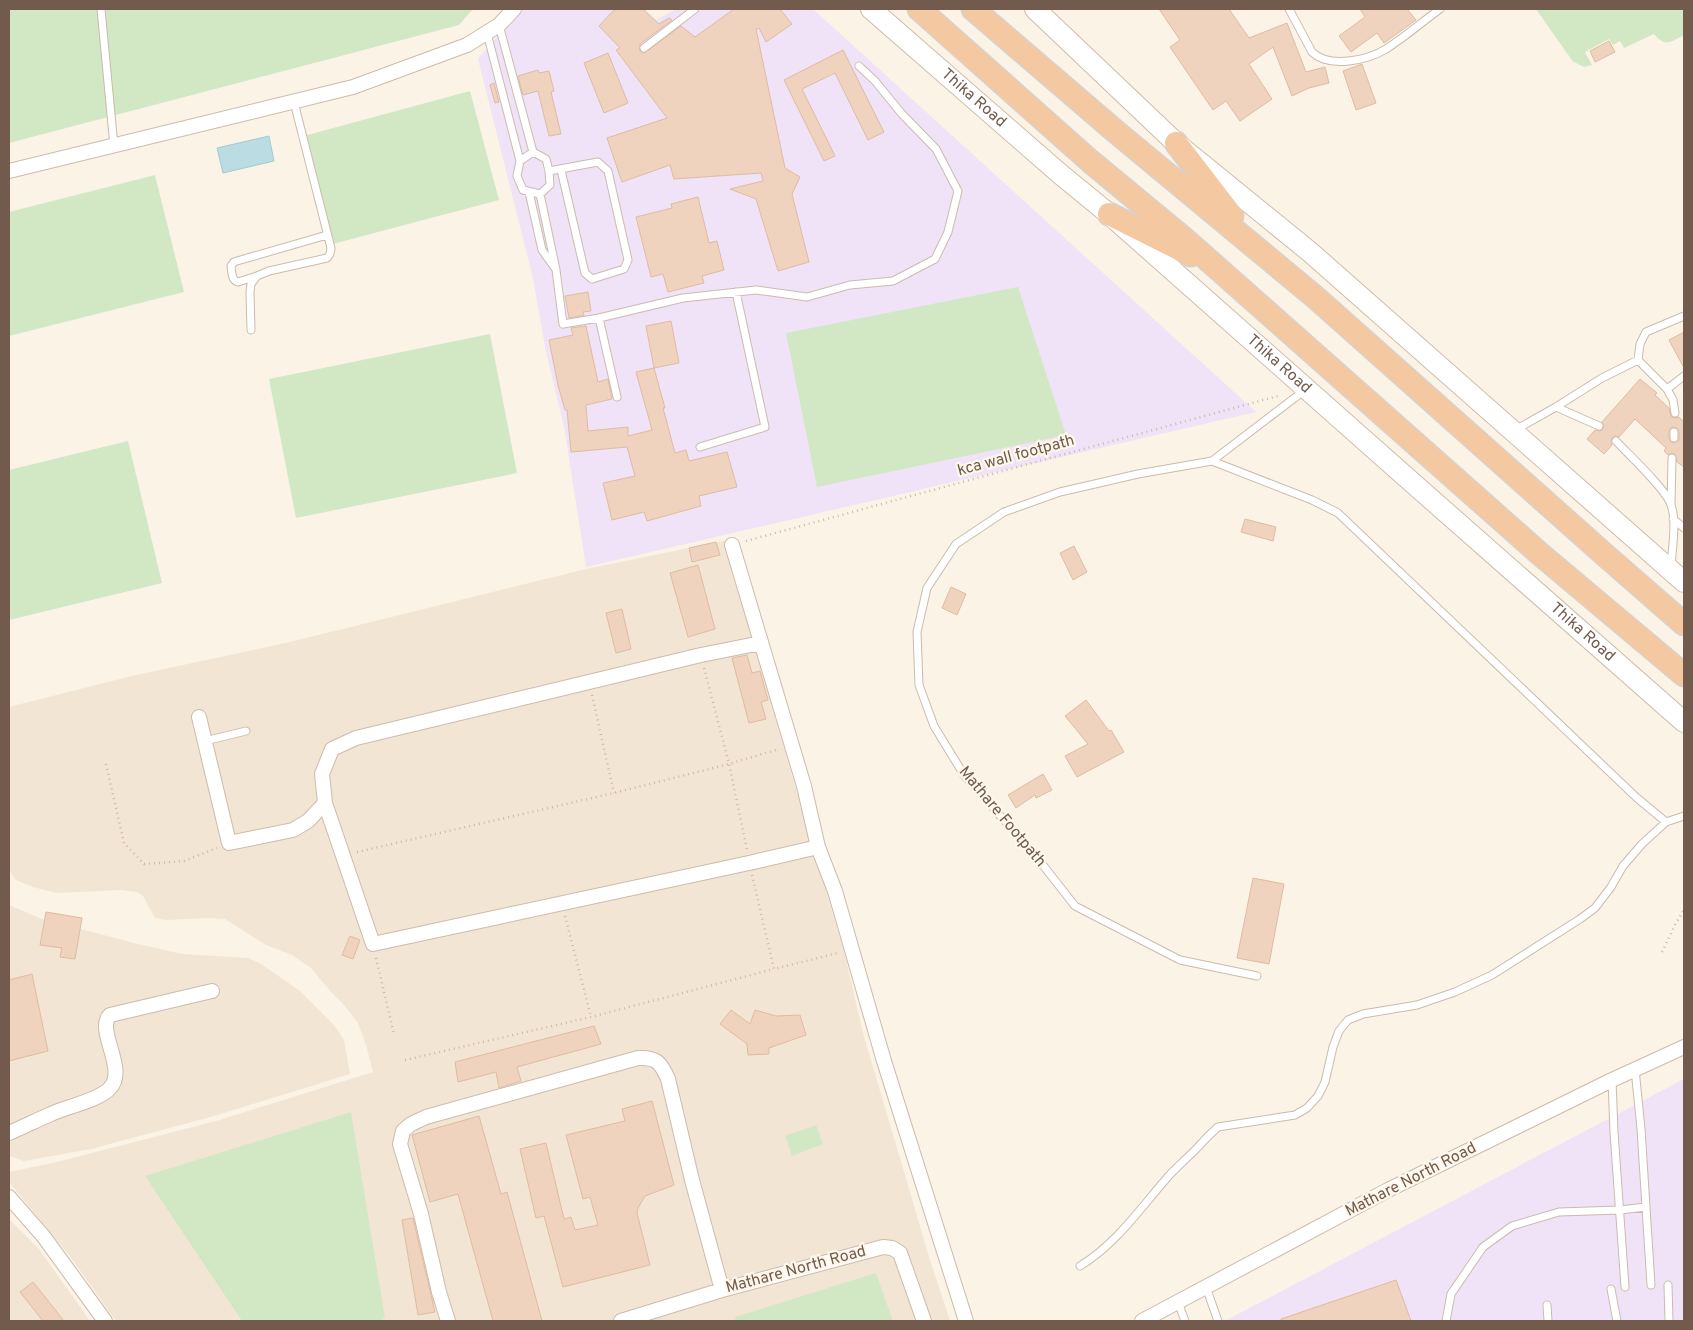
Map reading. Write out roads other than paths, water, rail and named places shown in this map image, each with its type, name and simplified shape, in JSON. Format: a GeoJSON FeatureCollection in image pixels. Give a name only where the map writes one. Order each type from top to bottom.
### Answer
{"type":"FeatureCollection","features":[{"type":"Feature","properties":{"kind":"highway","name":"Thika Road"},"geometry":{"type":"LineString","coordinates":[[919,9],[1090,161],[1216,267],[1540,554],[1684,676]]}},
{"type":"Feature","properties":{"kind":"highway"},"geometry":{"type":"LineString","coordinates":[[973,9],[1115,131],[1254,245],[1684,624]]}},
{"type":"Feature","properties":{"kind":"highway"},"geometry":{"type":"LineString","coordinates":[[1176,143],[1254,245]]}},
{"type":"Feature","properties":{"kind":"highway"},"geometry":{"type":"LineString","coordinates":[[1109,214],[1162,242],[1216,267]]}},
{"type":"Feature","properties":{"kind":"main road","name":"Thika Road"},"geometry":{"type":"LineString","coordinates":[[871,9],[1059,173],[1109,214],[1684,722]]}},
{"type":"Feature","properties":{"kind":"main road"},"geometry":{"type":"LineString","coordinates":[[1035,9],[1176,143],[1310,252],[1678,576]]}},
{"type":"Feature","properties":{"kind":"street"},"geometry":{"type":"LineString","coordinates":[[9,171],[353,87],[467,45],[493,29],[514,9]]}},
{"type":"Feature","properties":{"kind":"street"},"geometry":{"type":"LineString","coordinates":[[732,544],[804,786],[818,846],[835,891],[884,1061],[966,1321]]}},
{"type":"Feature","properties":{"kind":"street"},"geometry":{"type":"LineString","coordinates":[[761,645],[751,645],[701,655],[356,738],[332,749],[322,774],[325,803],[373,944],[749,863],[818,846]]}},
{"type":"Feature","properties":{"kind":"street"},"geometry":{"type":"LineString","coordinates":[[199,717],[230,843],[293,830],[308,821],[325,803]]}},
{"type":"Feature","properties":{"kind":"street"},"geometry":{"type":"LineString","coordinates":[[9,1133],[50,1114],[103,1094],[112,1087],[115,1079],[114,1063],[106,1034],[106,1021],[110,1015],[212,991]]}},
{"type":"Feature","properties":{"kind":"street","name":"Mathare North Road"},"geometry":{"type":"LineString","coordinates":[[1142,1321],[1388,1190],[1612,1080],[1684,1047]]}},
{"type":"Feature","properties":{"kind":"street"},"geometry":{"type":"LineString","coordinates":[[448,1321],[439,1292],[421,1214],[400,1144],[403,1131],[411,1124],[426,1117],[638,1058],[649,1058],[657,1061],[663,1067],[668,1079],[692,1180],[722,1290]]}},
{"type":"Feature","properties":{"kind":"street"},"geometry":{"type":"LineString","coordinates":[[9,1197],[44,1237],[106,1321]]}},
{"type":"Feature","properties":{"kind":"street","name":"Mathare North Road"},"geometry":{"type":"LineString","coordinates":[[621,1321],[722,1290],[883,1247],[892,1248],[900,1253],[924,1321]]}},
{"type":"Feature","properties":{"kind":"lane"},"geometry":{"type":"LineString","coordinates":[[101,9],[114,146]]}},
{"type":"Feature","properties":{"kind":"lane"},"geometry":{"type":"LineString","coordinates":[[644,48],[695,9]]}},
{"type":"Feature","properties":{"kind":"lane"},"geometry":{"type":"LineString","coordinates":[[1289,9],[1312,52],[1318,58],[1339,62],[1361,58],[1385,50],[1440,9]]}},
{"type":"Feature","properties":{"kind":"lane"},"geometry":{"type":"LineString","coordinates":[[493,29],[533,152],[546,159],[550,185],[540,194]]}},
{"type":"Feature","properties":{"kind":"lane"},"geometry":{"type":"LineString","coordinates":[[493,29],[520,161],[517,176],[523,190],[540,194]]}},
{"type":"Feature","properties":{"kind":"lane"},"geometry":{"type":"LineString","coordinates":[[540,194],[556,270],[563,324],[599,318],[682,298],[756,290],[807,297],[850,285],[893,282],[935,259],[948,232],[958,191],[936,149],[859,66]]}},
{"type":"Feature","properties":{"kind":"lane"},"geometry":{"type":"LineString","coordinates":[[294,102],[331,248],[330,254],[326,258],[269,271],[238,282],[233,278],[231,266],[234,262],[327,235]]}},
{"type":"Feature","properties":{"kind":"lane"},"geometry":{"type":"LineString","coordinates":[[520,161],[533,152]]}},
{"type":"Feature","properties":{"kind":"lane"},"geometry":{"type":"LineString","coordinates":[[549,171],[598,162],[608,171],[628,260],[624,269],[592,279],[585,273],[561,170]]}},
{"type":"Feature","properties":{"kind":"lane"},"geometry":{"type":"LineString","coordinates":[[529,192],[542,250],[556,270]]}},
{"type":"Feature","properties":{"kind":"lane"},"geometry":{"type":"LineString","coordinates":[[252,330],[250,292],[251,284],[257,276]]}},
{"type":"Feature","properties":{"kind":"lane"},"geometry":{"type":"LineString","coordinates":[[700,447],[766,427],[736,292]]}},
{"type":"Feature","properties":{"kind":"lane"},"geometry":{"type":"LineString","coordinates":[[1638,360],[1640,344],[1646,332],[1684,316]]}},
{"type":"Feature","properties":{"kind":"lane"},"geometry":{"type":"LineString","coordinates":[[599,318],[618,397]]}},
{"type":"Feature","properties":{"kind":"lane"},"geometry":{"type":"LineString","coordinates":[[1512,431],[1556,407],[1602,378],[1638,360]]}},
{"type":"Feature","properties":{"kind":"lane"},"geometry":{"type":"LineString","coordinates":[[1638,360],[1667,388],[1673,400],[1675,413]]}},
{"type":"Feature","properties":{"kind":"lane"},"geometry":{"type":"LineString","coordinates":[[1667,388],[1684,376]]}},
{"type":"Feature","properties":{"kind":"lane","name":"Mathare Footpath"},"geometry":{"type":"LineString","coordinates":[[1257,976],[1180,960],[1075,906],[1034,855],[964,775],[934,726],[919,684],[917,632],[927,588],[956,544],[1004,512],[1060,492],[1138,474],[1212,461],[1306,389]]}},
{"type":"Feature","properties":{"kind":"lane"},"geometry":{"type":"LineString","coordinates":[[1556,407],[1598,426]]}},
{"type":"Feature","properties":{"kind":"lane"},"geometry":{"type":"LineString","coordinates":[[1616,441],[1657,485],[1671,504]]}},
{"type":"Feature","properties":{"kind":"lane"},"geometry":{"type":"LineString","coordinates":[[1672,458],[1671,504],[1678,576]]}},
{"type":"Feature","properties":{"kind":"lane"},"geometry":{"type":"LineString","coordinates":[[1212,461],[1312,500],[1338,514],[1637,798],[1666,822]]}},
{"type":"Feature","properties":{"kind":"lane"},"geometry":{"type":"LineString","coordinates":[[1673,519],[1684,528]]}},
{"type":"Feature","properties":{"kind":"lane"},"geometry":{"type":"LineString","coordinates":[[205,741],[246,731]]}},
{"type":"Feature","properties":{"kind":"lane"},"geometry":{"type":"LineString","coordinates":[[1080,1266],[1096,1257],[1111,1242],[1153,1197],[1167,1178],[1218,1127],[1295,1115],[1307,1108],[1318,1096],[1325,1082],[1333,1047],[1339,1031],[1348,1020],[1363,1014],[1417,1005],[1455,992],[1492,975],[1580,920],[1595,908],[1611,888],[1623,866],[1642,844],[1666,822],[1684,816]]}},
{"type":"Feature","properties":{"kind":"lane"},"geometry":{"type":"LineString","coordinates":[[1635,1069],[1642,1129],[1651,1285]]}},
{"type":"Feature","properties":{"kind":"lane"},"geometry":{"type":"LineString","coordinates":[[1612,1080],[1625,1287]]}},
{"type":"Feature","properties":{"kind":"lane"},"geometry":{"type":"LineString","coordinates":[[1446,1321],[1451,1294],[1483,1248],[1512,1226],[1560,1212],[1646,1207]]}},
{"type":"Feature","properties":{"kind":"lane"},"geometry":{"type":"LineString","coordinates":[[1668,1284],[1669,1321]]}},
{"type":"Feature","properties":{"kind":"lane"},"geometry":{"type":"LineString","coordinates":[[1206,1287],[1218,1321]]}},
{"type":"Feature","properties":{"kind":"lane"},"geometry":{"type":"LineString","coordinates":[[1611,1289],[1617,1321]]}},
{"type":"Feature","properties":{"kind":"lane"},"geometry":{"type":"LineString","coordinates":[[1178,1302],[1185,1321]]}},
{"type":"Feature","properties":{"kind":"lane"},"geometry":{"type":"LineString","coordinates":[[1547,1305],[1548,1321]]}},
{"type":"Feature","properties":{"kind":"water"},"geometry":{"type":"Polygon","coordinates":[[[269,136],[274,161],[223,173],[217,148],[269,136]]]}}]}
